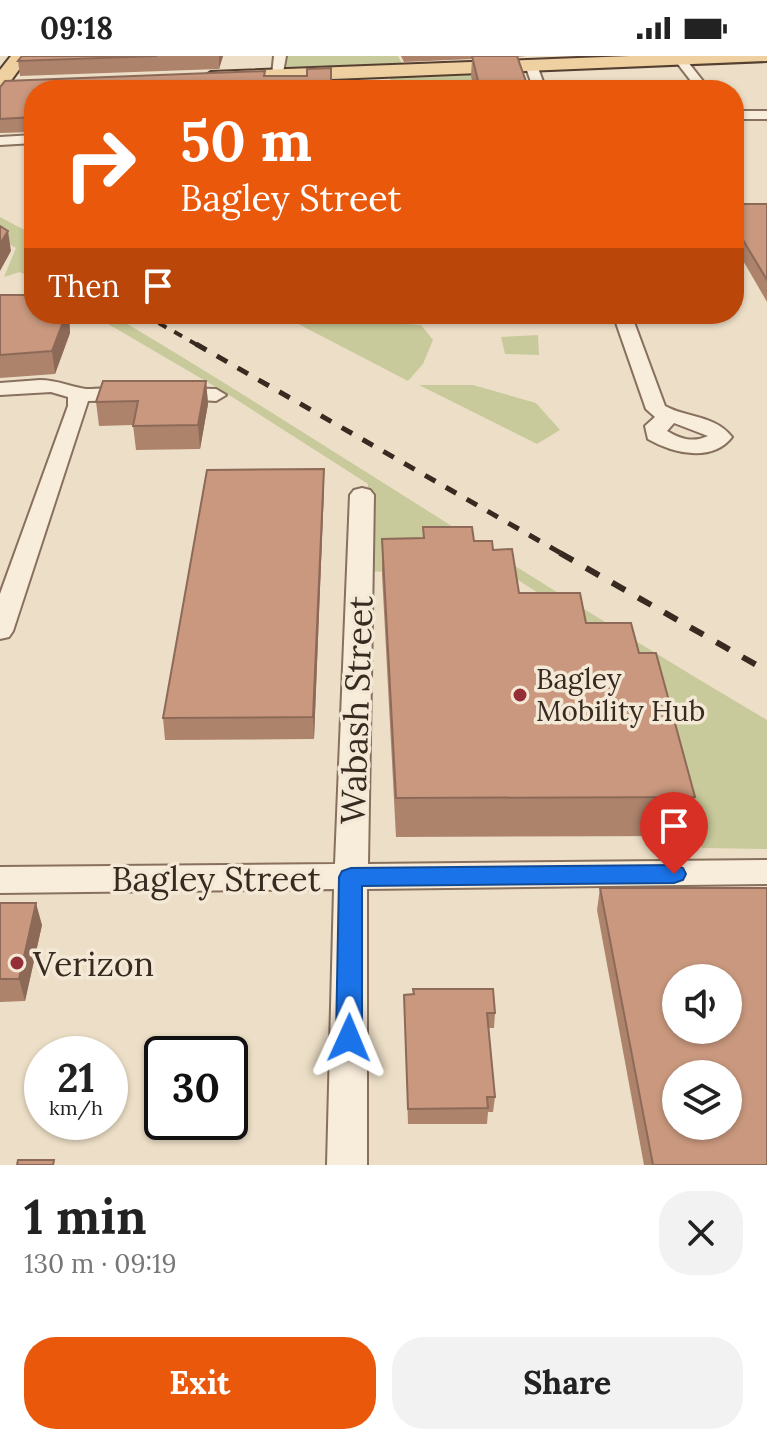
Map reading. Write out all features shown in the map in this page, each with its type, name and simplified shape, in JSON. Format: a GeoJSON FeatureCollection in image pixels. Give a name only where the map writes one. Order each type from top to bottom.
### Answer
{"type":"FeatureCollection","features":[{"type":"Feature","properties":{"kind":"main road"},"geometry":{"type":"LineString","coordinates":[[186,79],[279,66],[531,65],[767,56]]}},
{"type":"Feature","properties":{"kind":"main road"},"geometry":{"type":"LineString","coordinates":[[11,61],[0,84],[24,85]]}},
{"type":"Feature","properties":{"kind":"street"},"geometry":{"type":"LineString","coordinates":[[680,59],[696,80]]}},
{"type":"Feature","properties":{"kind":"street"},"geometry":{"type":"LineString","coordinates":[[531,65],[536,80]]}},
{"type":"Feature","properties":{"kind":"street"},"geometry":{"type":"LineString","coordinates":[[744,115],[767,115]]}},
{"type":"Feature","properties":{"kind":"street"},"geometry":{"type":"LineString","coordinates":[[0,141],[24,140]]}},
{"type":"Feature","properties":{"kind":"street"},"geometry":{"type":"LineString","coordinates":[[626,324],[662,413]]}},
{"type":"Feature","properties":{"kind":"street"},"geometry":{"type":"LineString","coordinates":[[0,389],[56,387],[72,390],[78,395],[216,395]]}},
{"type":"Feature","properties":{"kind":"street"},"geometry":{"type":"LineString","coordinates":[[0,631],[78,406],[78,395]]}},
{"type":"Feature","properties":{"kind":"street","name":"Wabash Street"},"geometry":{"type":"LineString","coordinates":[[347,1165],[351,877],[362,495]]}},
{"type":"Feature","properties":{"kind":"street","name":"Bagley Street"},"geometry":{"type":"LineString","coordinates":[[0,880],[767,872]]}},
{"type":"Feature","properties":{"kind":"green space"},"geometry":{"type":"Polygon","coordinates":[[[283,56],[398,56],[402,64],[284,69],[283,56]]]}},
{"type":"Feature","properties":{"kind":"green space"},"geometry":{"type":"Polygon","coordinates":[[[516,72],[507,80],[390,80],[390,77],[516,72]]]}},
{"type":"Feature","properties":{"kind":"green space"},"geometry":{"type":"Polygon","coordinates":[[[0,217],[24,230],[24,274],[20,272],[4,277],[16,248],[0,239],[0,217]]]}},
{"type":"Feature","properties":{"kind":"green space"},"geometry":{"type":"Polygon","coordinates":[[[108,324],[127,324],[767,720],[767,849],[702,848],[660,682],[606,637],[492,563],[420,573],[364,571],[368,484],[226,393],[108,324]]]}},
{"type":"Feature","properties":{"kind":"green space"},"geometry":{"type":"Polygon","coordinates":[[[298,324],[421,325],[433,340],[423,364],[408,381],[298,324]]]}},
{"type":"Feature","properties":{"kind":"green space"},"geometry":{"type":"Polygon","coordinates":[[[538,335],[539,355],[505,354],[501,337],[538,335]]]}},
{"type":"Feature","properties":{"kind":"green space"},"geometry":{"type":"Polygon","coordinates":[[[419,385],[473,385],[536,403],[560,430],[537,444],[419,385]]]}},
{"type":"Feature","properties":{"kind":"building"},"geometry":{"type":"Polygon","coordinates":[[[22,56],[157,56],[18,61],[22,56]]]}},
{"type":"Feature","properties":{"kind":"building"},"geometry":{"type":"Polygon","coordinates":[[[472,56],[517,56],[526,80],[478,80],[472,56]]]}},
{"type":"Feature","properties":{"kind":"building"},"geometry":{"type":"Polygon","coordinates":[[[331,68],[331,80],[31,80],[265,71],[264,76],[307,76],[307,69],[331,68]]]}},
{"type":"Feature","properties":{"kind":"building"},"geometry":{"type":"Polygon","coordinates":[[[24,80],[24,118],[0,119],[0,87],[5,81],[24,80]]]}},
{"type":"Feature","properties":{"kind":"building"},"geometry":{"type":"Polygon","coordinates":[[[744,204],[767,204],[767,280],[744,242],[744,204]]]}},
{"type":"Feature","properties":{"kind":"building"},"geometry":{"type":"Polygon","coordinates":[[[0,226],[8,231],[0,244],[0,226]]]}},
{"type":"Feature","properties":{"kind":"building"},"geometry":{"type":"Polygon","coordinates":[[[0,295],[24,295],[24,324],[62,324],[52,351],[0,355],[0,295]]]}},
{"type":"Feature","properties":{"kind":"building"},"geometry":{"type":"Polygon","coordinates":[[[103,381],[206,381],[198,425],[133,426],[138,401],[96,402],[103,381]]]}},
{"type":"Feature","properties":{"kind":"building"},"geometry":{"type":"Polygon","coordinates":[[[324,469],[313,717],[163,718],[207,470],[324,469]]]}},
{"type":"Feature","properties":{"kind":"building","name":"Bagley Mobility Hub"},"geometry":{"type":"Polygon","coordinates":[[[423,527],[472,527],[474,541],[492,541],[493,550],[512,549],[519,593],[580,593],[586,623],[631,623],[639,653],[656,653],[695,797],[396,798],[382,539],[424,538],[423,527]]]}},
{"type":"Feature","properties":{"kind":"building"},"geometry":{"type":"Polygon","coordinates":[[[600,888],[767,888],[767,1165],[653,1165],[600,888]]]}},
{"type":"Feature","properties":{"kind":"building"},"geometry":{"type":"Polygon","coordinates":[[[0,903],[36,903],[19,979],[0,979],[0,903]]]}},
{"type":"Feature","properties":{"kind":"building"},"geometry":{"type":"Polygon","coordinates":[[[413,989],[493,989],[495,1013],[487,1013],[495,1097],[487,1097],[488,1108],[408,1109],[404,995],[414,994],[413,989]]]}},
{"type":"Feature","properties":{"kind":"building"},"geometry":{"type":"Polygon","coordinates":[[[18,1160],[54,1160],[53,1165],[17,1165],[18,1160]]]}},
{"type":"Feature","properties":{"kind":"railway"},"geometry":{"type":"LineString","coordinates":[[160,324],[199,346]]}},
{"type":"Feature","properties":{"kind":"railway"},"geometry":{"type":"LineString","coordinates":[[196,344],[564,555]]}},
{"type":"Feature","properties":{"kind":"railway"},"geometry":{"type":"LineString","coordinates":[[560,553],[767,671]]}},
{"type":"Feature","properties":{"kind":"place","name":"Bagley Mobility Hub"},"geometry":{"type":"Point","coordinates":[520,695]}},
{"type":"Feature","properties":{"kind":"place","name":"Verizon"},"geometry":{"type":"Point","coordinates":[17,963]}},
{"type":"Feature","properties":{"kind":"route"},"geometry":{"type":"LineString","coordinates":[[349,1038],[351,877],[674,874]]}}]}
